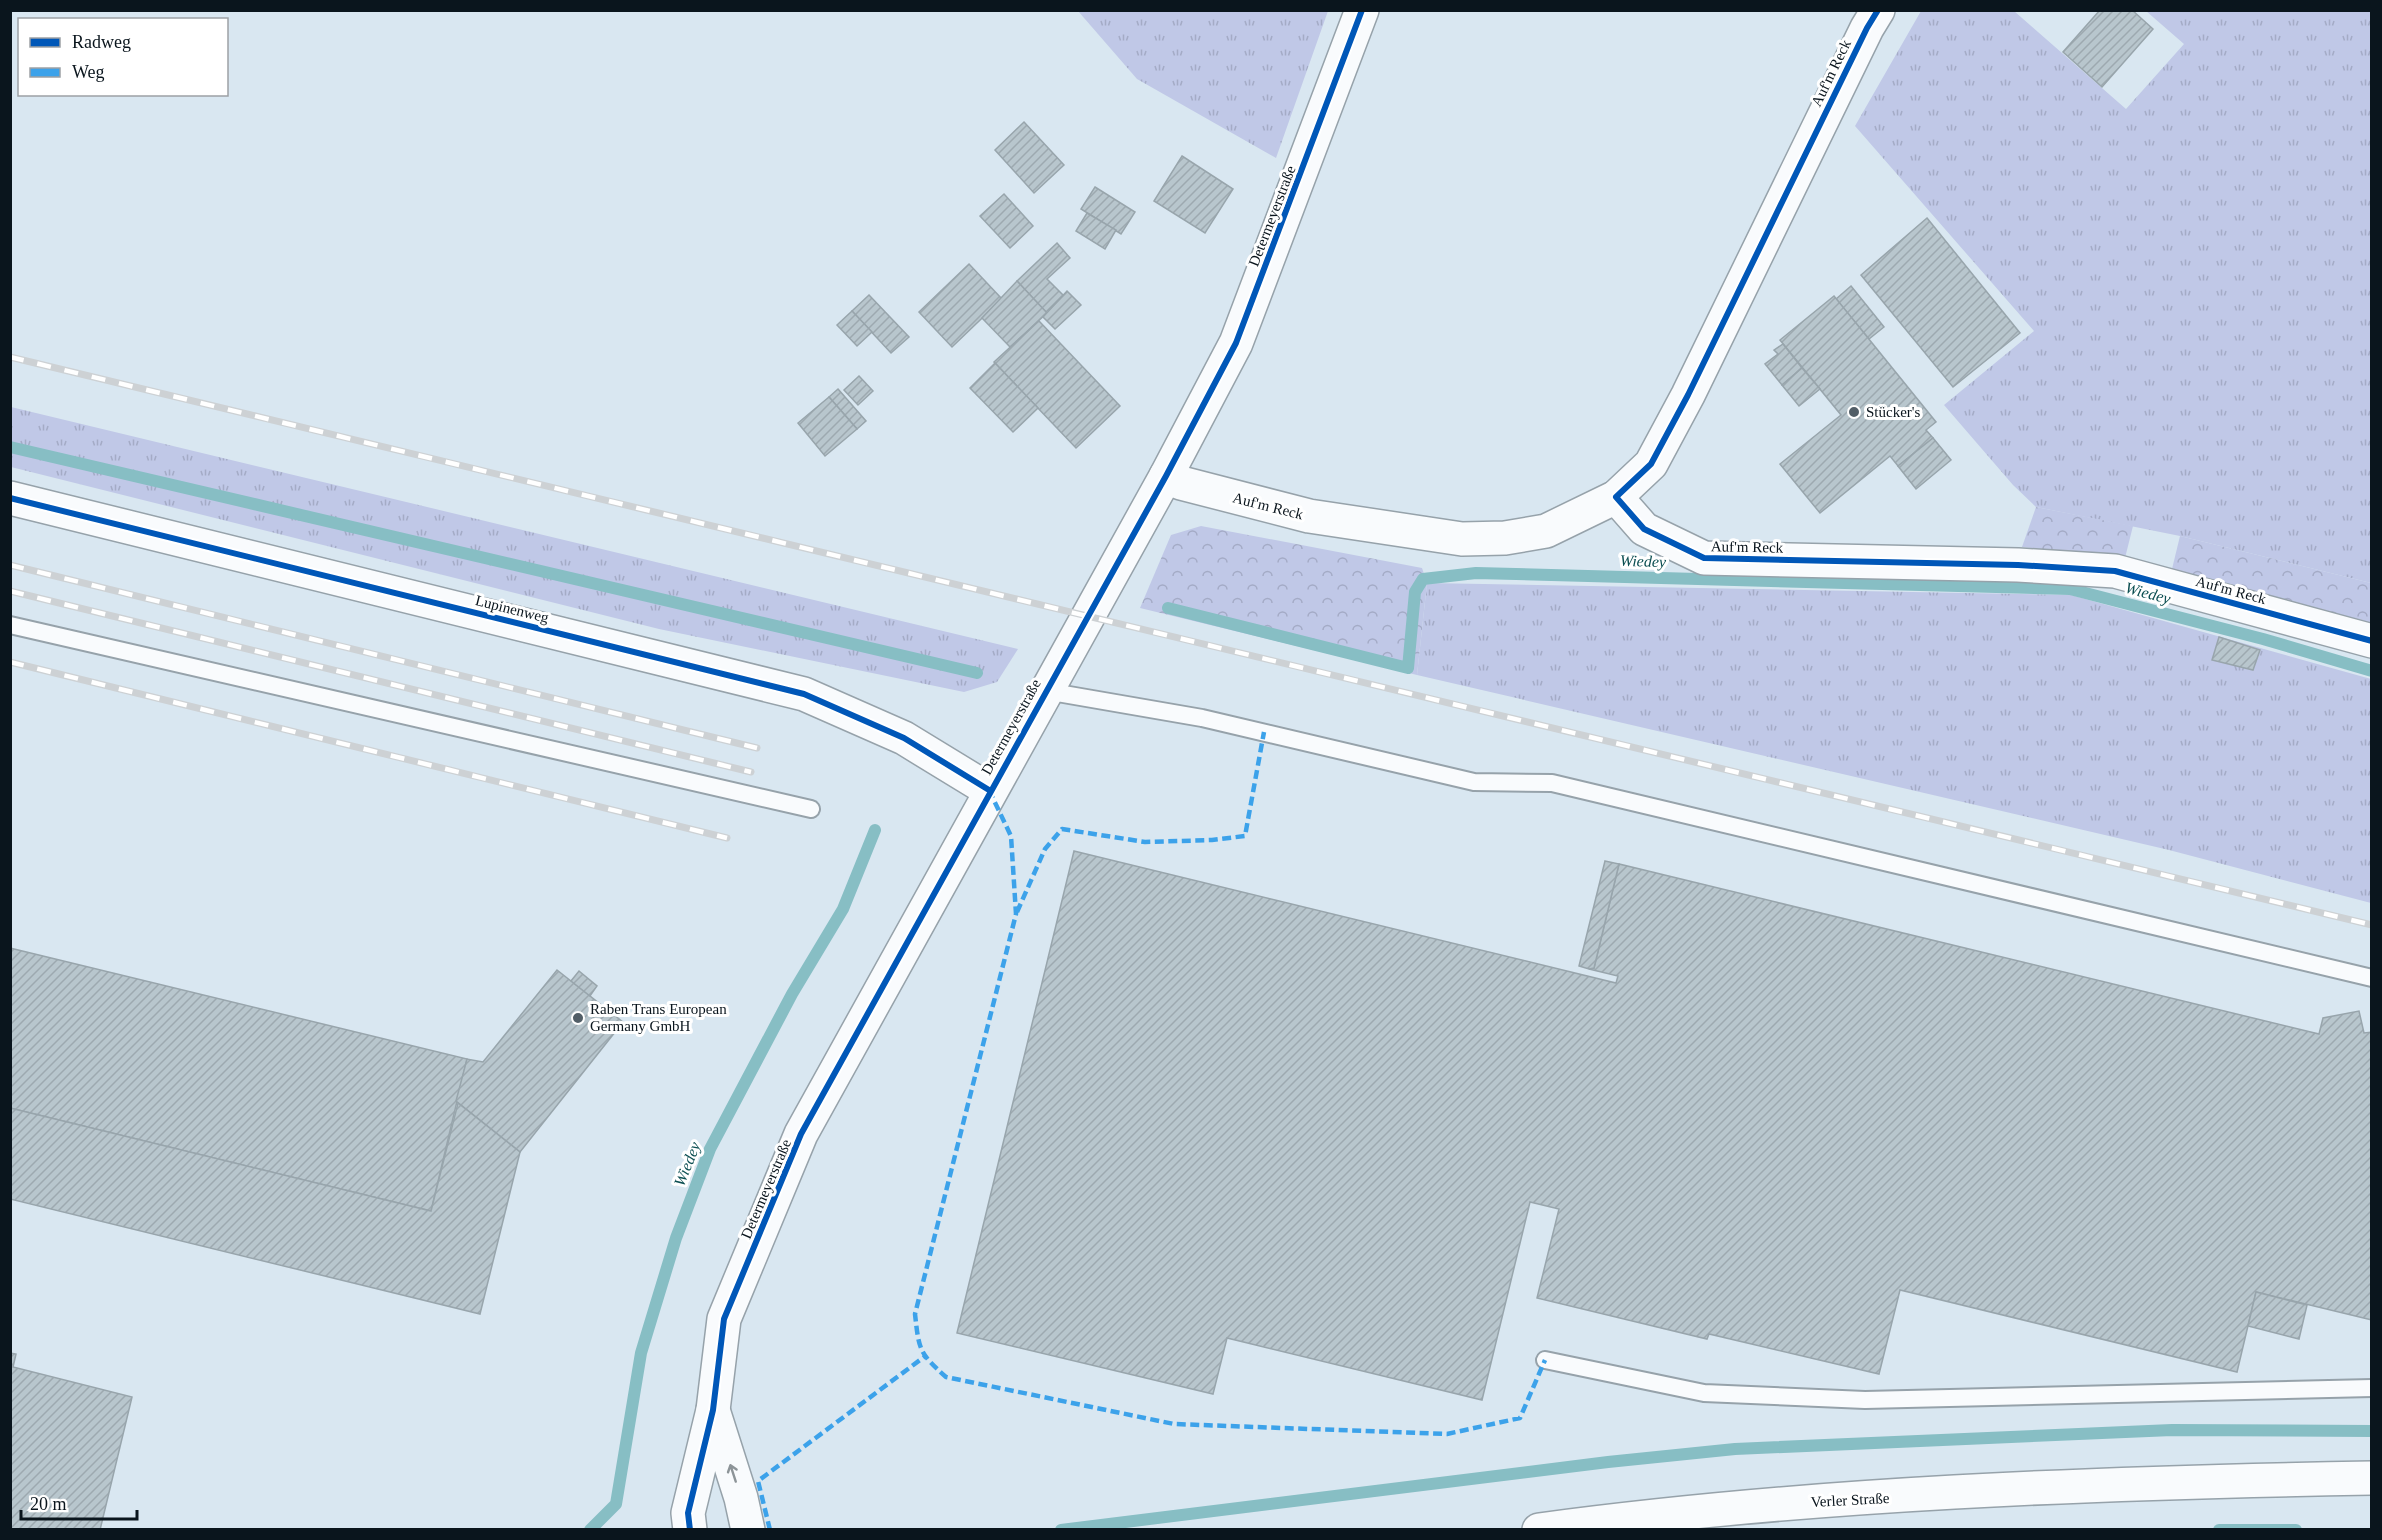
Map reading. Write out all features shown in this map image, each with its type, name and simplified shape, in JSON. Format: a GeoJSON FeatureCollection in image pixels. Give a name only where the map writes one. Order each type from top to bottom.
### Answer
{"type":"FeatureCollection","features":[{"type":"Feature","properties":{"kind":"street","name":"Determeyerstraße"},"geometry":{"type":"LineString","coordinates":[[690,1530],[688,1513],[713,1410],[724,1319],[801,1134],[989,790],[1166,476],[1236,343],[1362,10]]}},
{"type":"Feature","properties":{"kind":"street","name":"Auf'm Reck"},"geometry":{"type":"LineString","coordinates":[[1166,476],[1180,483],[1309,516],[1462,539],[1505,538],[1546,531],[1616,497],[1651,464],[1688,395],[1867,28],[1878,10]]}},
{"type":"Feature","properties":{"kind":"street","name":"Auf'm Reck"},"geometry":{"type":"LineString","coordinates":[[1616,497],[1644,529],[1704,558],[2018,565],[2115,571],[2372,641]]}},
{"type":"Feature","properties":{"kind":"street","name":"Lupinenweg"},"geometry":{"type":"LineString","coordinates":[[10,498],[804,694],[904,738],[989,790]]}},
{"type":"Feature","properties":{"kind":"street","name":"Determeyerstraße"},"geometry":{"type":"LineString","coordinates":[[713,1410],[748,1530]]}},
{"type":"Feature","properties":{"kind":"street","name":"Verler Straße"},"geometry":{"type":"LineString","coordinates":[[1539,1530],[1732,1507],[2162,1482],[2372,1478]]}},
{"type":"Feature","properties":{"kind":"street","name":"Verler Straße"},"geometry":{"type":"LineString","coordinates":[[2162,1482],[2372,1495]]}},
{"type":"Feature","properties":{"kind":"lane"},"geometry":{"type":"LineString","coordinates":[[10,625],[811,808]]}},
{"type":"Feature","properties":{"kind":"lane"},"geometry":{"type":"LineString","coordinates":[[1046,690],[1202,718],[1474,782],[1552,783],[2372,978]]}},
{"type":"Feature","properties":{"kind":"lane"},"geometry":{"type":"LineString","coordinates":[[1545,1360],[1704,1393],[1864,1400],[2372,1388]]}},
{"type":"Feature","properties":{"kind":"green space"},"geometry":{"type":"Polygon","coordinates":[[[1078,11],[1328,11],[1276,158],[1137,79],[1078,11]]]}},
{"type":"Feature","properties":{"kind":"green space"},"geometry":{"type":"Polygon","coordinates":[[[1921,11],[2014,11],[2126,109],[2184,44],[2146,11],[2371,11],[2371,583],[2180,536],[2036,507],[2013,485],[1944,405],[2034,331],[1855,126],[1921,11]]]}},
{"type":"Feature","properties":{"kind":"green space"},"geometry":{"type":"Polygon","coordinates":[[[11,407],[1018,649],[997,682],[964,692],[659,629],[11,467],[11,407]]]}},
{"type":"Feature","properties":{"kind":"green space"},"geometry":{"type":"Polygon","coordinates":[[[2036,507],[2133,526],[2125,558],[2022,547],[2036,507]]]}},
{"type":"Feature","properties":{"kind":"green space"},"geometry":{"type":"Polygon","coordinates":[[[1201,526],[1422,568],[1427,583],[1417,675],[1140,608],[1171,535],[1201,526]]]}},
{"type":"Feature","properties":{"kind":"green space"},"geometry":{"type":"Polygon","coordinates":[[[2180,536],[2371,583],[2371,625],[2172,569],[2180,536]]]}},
{"type":"Feature","properties":{"kind":"green space"},"geometry":{"type":"Polygon","coordinates":[[[1427,583],[2071,595],[2371,679],[2371,903],[2169,850],[1417,675],[1427,583]]]}},
{"type":"Feature","properties":{"kind":"building"},"geometry":{"type":"Polygon","coordinates":[[[2100,10],[2132,10],[2153,29],[2102,87],[2063,52],[2100,10]]]}},
{"type":"Feature","properties":{"kind":"building"},"geometry":{"type":"Polygon","coordinates":[[[1024,122],[1064,165],[1034,193],[995,150],[1024,122]]]}},
{"type":"Feature","properties":{"kind":"building"},"geometry":{"type":"Polygon","coordinates":[[[1182,156],[1233,189],[1205,233],[1154,201],[1182,156]]]}},
{"type":"Feature","properties":{"kind":"building"},"geometry":{"type":"Polygon","coordinates":[[[1095,187],[1135,212],[1121,234],[1081,209],[1095,187]]]}},
{"type":"Feature","properties":{"kind":"building"},"geometry":{"type":"Polygon","coordinates":[[[1004,194],[1033,226],[1010,248],[980,216],[1004,194]]]}},
{"type":"Feature","properties":{"kind":"building"},"geometry":{"type":"Polygon","coordinates":[[[1087,213],[1116,230],[1105,249],[1076,231],[1087,213]]]}},
{"type":"Feature","properties":{"kind":"building"},"geometry":{"type":"Polygon","coordinates":[[[1927,218],[2020,333],[1953,387],[1861,275],[1927,218]]]}},
{"type":"Feature","properties":{"kind":"building"},"geometry":{"type":"Polygon","coordinates":[[[1057,243],[1070,258],[1047,279],[1063,295],[1046,312],[1017,281],[1057,243]]]}},
{"type":"Feature","properties":{"kind":"building"},"geometry":{"type":"Polygon","coordinates":[[[969,264],[1002,299],[952,347],[919,312],[969,264]]]}},
{"type":"Feature","properties":{"kind":"building"},"geometry":{"type":"Polygon","coordinates":[[[1017,281],[1047,313],[1010,347],[982,318],[1017,281]]]}},
{"type":"Feature","properties":{"kind":"building"},"geometry":{"type":"Polygon","coordinates":[[[1851,286],[1884,327],[1869,339],[1836,299],[1851,286]]]}},
{"type":"Feature","properties":{"kind":"building"},"geometry":{"type":"Polygon","coordinates":[[[1067,291],[1081,305],[1055,329],[1043,317],[1067,291]]]}},
{"type":"Feature","properties":{"kind":"building"},"geometry":{"type":"Polygon","coordinates":[[[869,295],[909,337],[891,353],[852,311],[869,295]]]}},
{"type":"Feature","properties":{"kind":"building"},"geometry":{"type":"Polygon","coordinates":[[[1834,296],[1936,422],[1926,430],[1933,438],[1898,466],[1890,456],[1820,513],[1780,464],[1841,415],[1780,340],[1834,296]]]}},
{"type":"Feature","properties":{"kind":"building"},"geometry":{"type":"Polygon","coordinates":[[[852,311],[872,332],[857,346],[837,325],[852,311]]]}},
{"type":"Feature","properties":{"kind":"building"},"geometry":{"type":"Polygon","coordinates":[[[1039,321],[1120,406],[1076,448],[994,362],[1039,321]]]}},
{"type":"Feature","properties":{"kind":"building"},"geometry":{"type":"Polygon","coordinates":[[[1783,344],[1802,368],[1782,385],[1765,364],[1778,354],[1774,350],[1783,344]]]}},
{"type":"Feature","properties":{"kind":"building"},"geometry":{"type":"Polygon","coordinates":[[[995,363],[1038,408],[1013,432],[970,388],[995,363]]]}},
{"type":"Feature","properties":{"kind":"building"},"geometry":{"type":"Polygon","coordinates":[[[1802,368],[1820,389],[1799,406],[1782,385],[1802,368]]]}},
{"type":"Feature","properties":{"kind":"building"},"geometry":{"type":"Polygon","coordinates":[[[859,376],[873,391],[858,405],[844,390],[859,376]]]}},
{"type":"Feature","properties":{"kind":"building"},"geometry":{"type":"Polygon","coordinates":[[[838,389],[866,421],[857,429],[829,397],[838,389]]]}},
{"type":"Feature","properties":{"kind":"building"},"geometry":{"type":"Polygon","coordinates":[[[829,397],[857,429],[825,456],[798,423],[829,397]]]}},
{"type":"Feature","properties":{"kind":"building"},"geometry":{"type":"Polygon","coordinates":[[[1933,438],[1951,460],[1916,489],[1898,466],[1933,438]]]}},
{"type":"Feature","properties":{"kind":"building"},"geometry":{"type":"Polygon","coordinates":[[[2219,637],[2260,650],[2253,670],[2212,660],[2219,637]]]}},
{"type":"Feature","properties":{"kind":"building"},"geometry":{"type":"Polygon","coordinates":[[[1074,851],[1616,983],[1618,976],[1589,969],[1594,968],[1619,864],[2319,1034],[2323,1018],[2359,1011],[2364,1033],[2372,1032],[2372,1320],[2256,1292],[2237,1372],[1900,1290],[1879,1374],[1709,1334],[1707,1339],[1537,1298],[1559,1209],[1530,1202],[1482,1400],[1227,1338],[1213,1394],[957,1333],[1074,851]]]}},
{"type":"Feature","properties":{"kind":"building"},"geometry":{"type":"Polygon","coordinates":[[[1605,861],[1619,864],[1594,968],[1589,969],[1579,966],[1605,861]]]}},
{"type":"Feature","properties":{"kind":"building"},"geometry":{"type":"Polygon","coordinates":[[[10,948],[467,1059],[431,1211],[10,1108],[10,948]]]}},
{"type":"Feature","properties":{"kind":"building"},"geometry":{"type":"Polygon","coordinates":[[[557,970],[623,1022],[520,1152],[456,1101],[467,1059],[483,1062],[557,970]]]}},
{"type":"Feature","properties":{"kind":"building"},"geometry":{"type":"Polygon","coordinates":[[[579,971],[597,986],[590,996],[571,981],[579,971]]]}},
{"type":"Feature","properties":{"kind":"building"},"geometry":{"type":"Polygon","coordinates":[[[458,1103],[520,1152],[480,1314],[10,1199],[10,1108],[431,1211],[458,1103]]]}},
{"type":"Feature","properties":{"kind":"building"},"geometry":{"type":"Polygon","coordinates":[[[2256,1292],[2307,1305],[2299,1339],[2248,1326],[2256,1292]]]}},
{"type":"Feature","properties":{"kind":"building"},"geometry":{"type":"Polygon","coordinates":[[[10,1353],[16,1354],[13,1367],[132,1397],[100,1530],[10,1530],[10,1353]]]}},
{"type":"Feature","properties":{"kind":"waterway"},"geometry":{"type":"LineString","coordinates":[[10,447],[977,673]]}},
{"type":"Feature","properties":{"kind":"waterway","name":"Wiedey"},"geometry":{"type":"LineString","coordinates":[[1168,608],[1408,668],[1415,592],[1423,579],[1476,573],[2070,589],[2263,639],[2372,671]]}},
{"type":"Feature","properties":{"kind":"waterway","name":"Wiedey"},"geometry":{"type":"LineString","coordinates":[[590,1530],[616,1504],[641,1353],[676,1238],[710,1149],[792,994],[843,909],[875,830]]}},
{"type":"Feature","properties":{"kind":"waterway"},"geometry":{"type":"LineString","coordinates":[[1061,1530],[1608,1462],[1735,1449],[2172,1430],[2372,1431]]}},
{"type":"Feature","properties":{"kind":"waterway"},"geometry":{"type":"LineString","coordinates":[[2219,1530],[2296,1530]]}},
{"type":"Feature","properties":{"kind":"railway"},"geometry":{"type":"LineString","coordinates":[[10,357],[2372,925]]}},
{"type":"Feature","properties":{"kind":"railway"},"geometry":{"type":"LineString","coordinates":[[10,565],[757,748]]}},
{"type":"Feature","properties":{"kind":"railway"},"geometry":{"type":"LineString","coordinates":[[10,591],[751,772]]}},
{"type":"Feature","properties":{"kind":"railway"},"geometry":{"type":"LineString","coordinates":[[10,662],[727,838]]}},
{"type":"Feature","properties":{"kind":"marked path"},"geometry":{"type":"LineString","coordinates":[[1017,912],[1045,849],[1062,829],[1145,842],[1212,840],[1245,836],[1264,732]]}},
{"type":"Feature","properties":{"kind":"marked path"},"geometry":{"type":"LineString","coordinates":[[989,790],[1011,836],[1016,914],[915,1314],[919,1343],[930,1362],[946,1377],[1174,1424],[1447,1434],[1520,1418],[1545,1360]]}},
{"type":"Feature","properties":{"kind":"marked path"},"geometry":{"type":"LineString","coordinates":[[770,1530],[758,1481],[924,1357]]}},
{"type":"Feature","properties":{"kind":"cycle path"},"geometry":{"type":"LineString","coordinates":[[690,1530],[688,1513],[713,1410],[724,1319],[801,1134],[1166,476],[1236,343],[1362,10]]}},
{"type":"Feature","properties":{"kind":"cycle path"},"geometry":{"type":"LineString","coordinates":[[1878,10],[1867,28],[1688,395],[1651,464],[1616,497],[1644,529],[1704,558],[2018,565],[2115,571],[2372,641]]}},
{"type":"Feature","properties":{"kind":"cycle path"},"geometry":{"type":"LineString","coordinates":[[10,498],[804,694],[904,738],[989,790]]}},
{"type":"Feature","properties":{"kind":"place","name":"Stücker's"},"geometry":{"type":"Point","coordinates":[1854,412]}},
{"type":"Feature","properties":{"kind":"place","name":"Raben Trans European Germany GmbH"},"geometry":{"type":"Point","coordinates":[578,1018]}}]}
